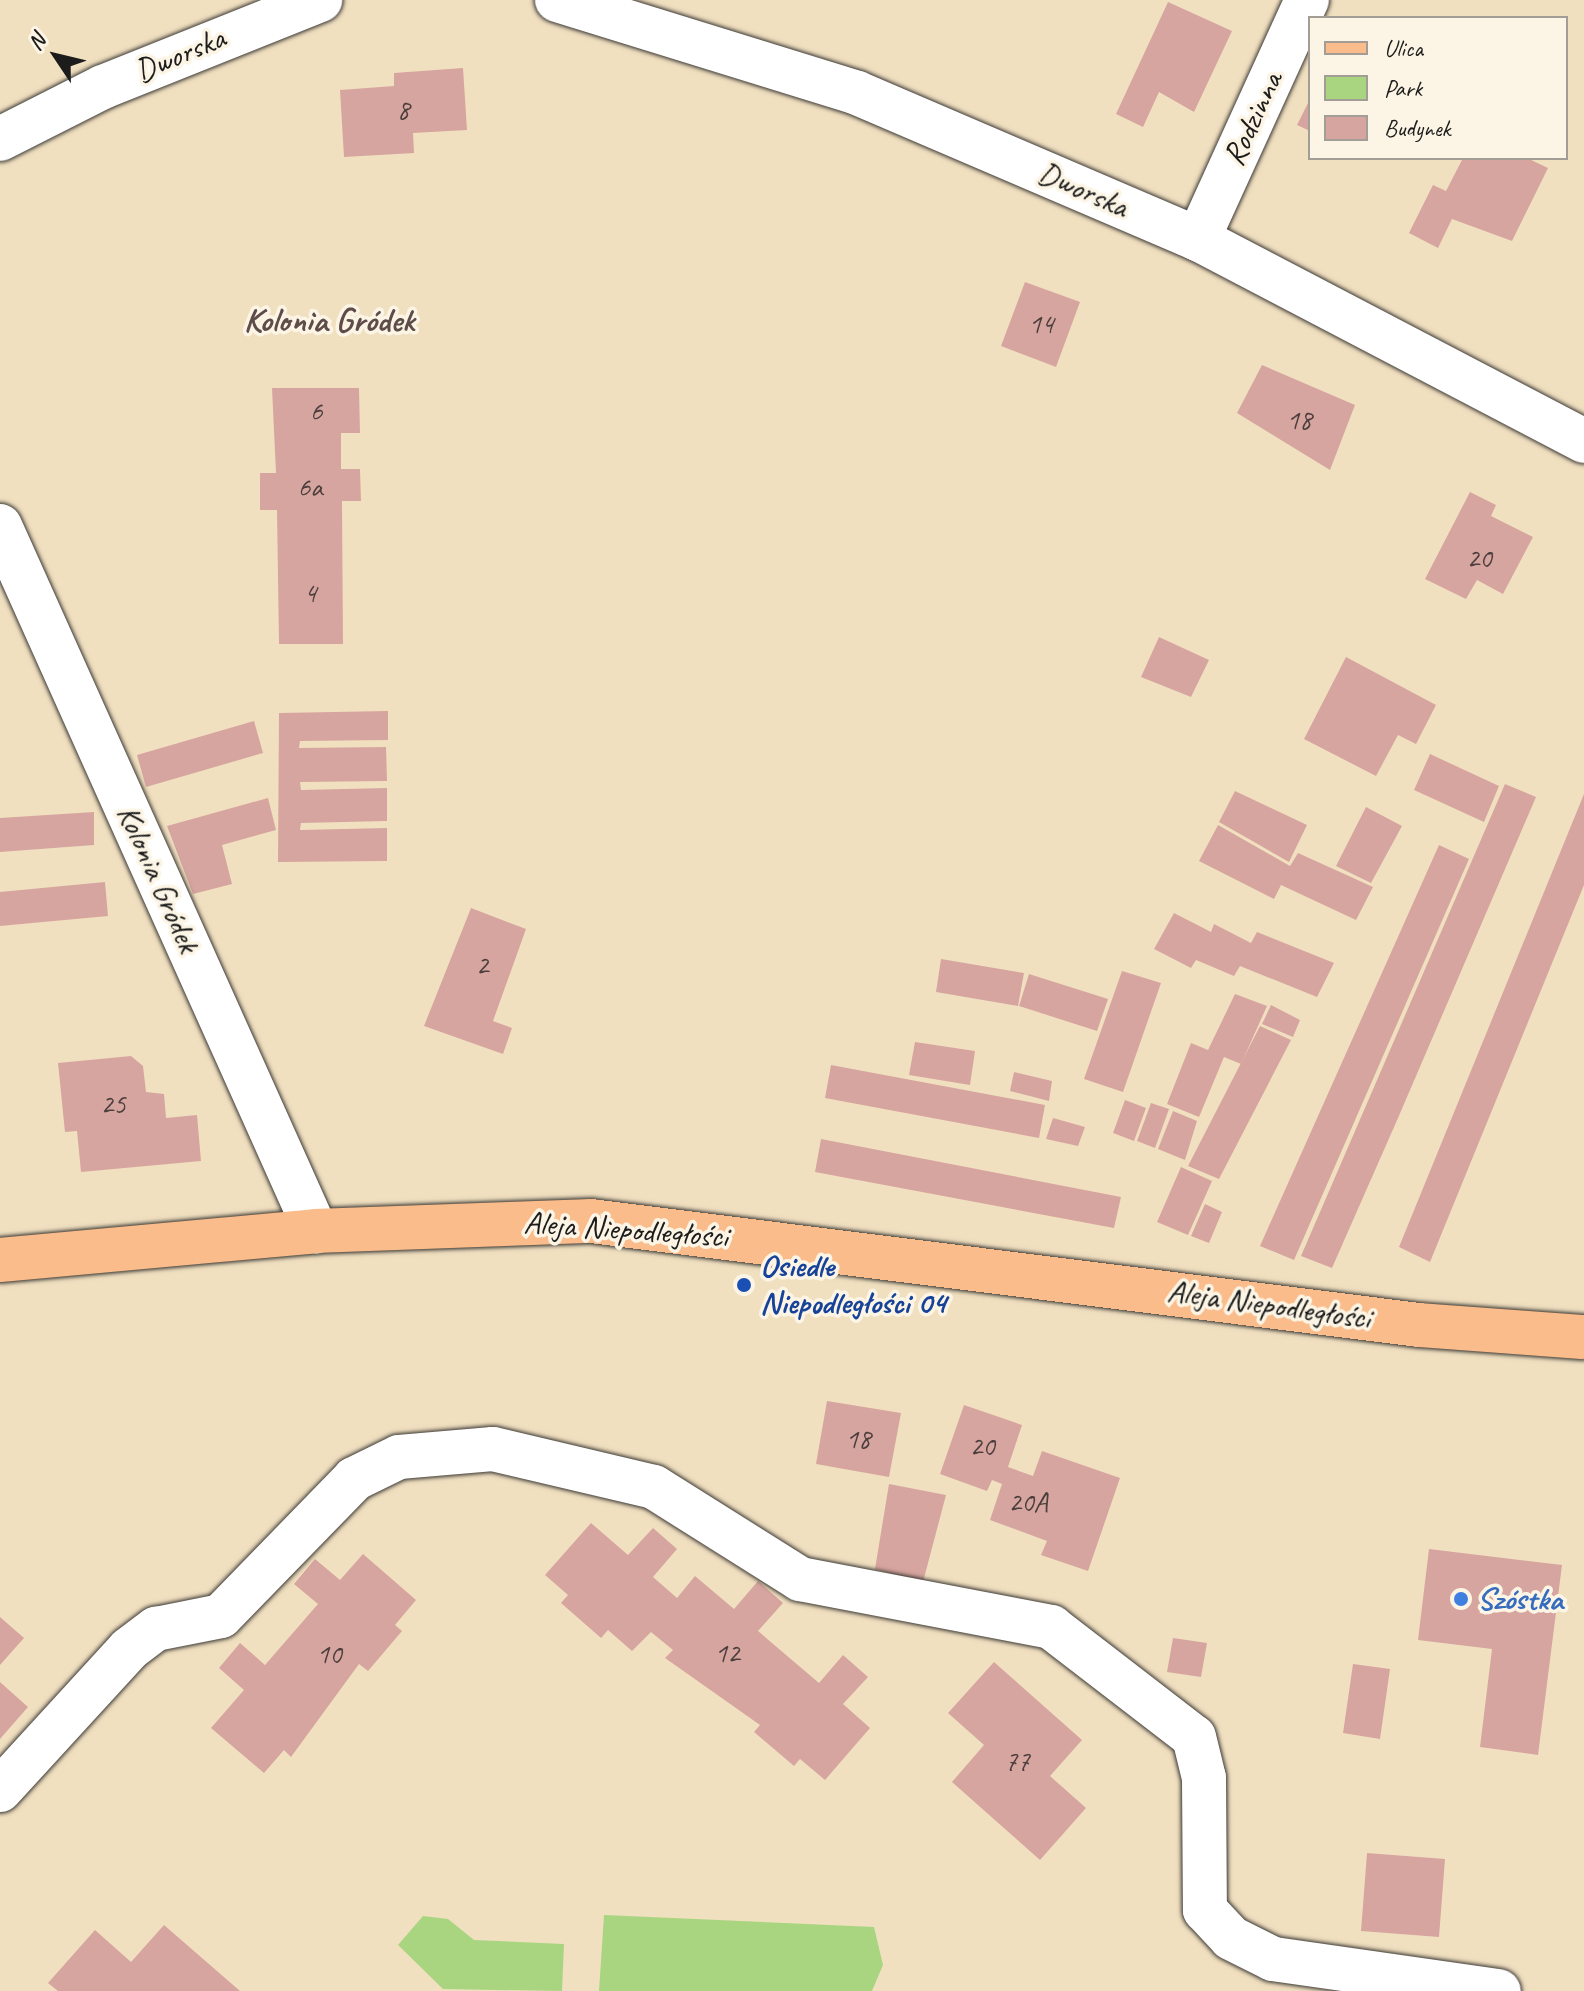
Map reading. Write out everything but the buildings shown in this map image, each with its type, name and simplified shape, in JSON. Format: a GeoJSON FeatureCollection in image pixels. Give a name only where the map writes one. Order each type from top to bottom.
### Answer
{"type":"FeatureCollection","features":[{"type":"Feature","properties":{"kind":"main road","name":"Aleja Niepodległości"},"geometry":{"type":"LineString","coordinates":[[0,1260],[316,1231],[632,1224],[1419,1325],[1584,1337]]}},
{"type":"Feature","properties":{"kind":"street","name":"Dworska"},"geometry":{"type":"LineString","coordinates":[[0,139],[103,87],[320,0]]}},
{"type":"Feature","properties":{"kind":"street","name":"Dworska"},"geometry":{"type":"LineString","coordinates":[[557,0],[857,93],[1198,239],[1584,441]]}},
{"type":"Feature","properties":{"kind":"street","name":"Rodzinna"},"geometry":{"type":"LineString","coordinates":[[1198,239],[1307,0]]}},
{"type":"Feature","properties":{"kind":"street","name":"Kolonia Gródek"},"geometry":{"type":"LineString","coordinates":[[0,526],[316,1231]]}},
{"type":"Feature","properties":{"kind":"street"},"geometry":{"type":"LineString","coordinates":[[0,1790],[129,1649],[156,1629],[221,1616],[354,1479],[399,1457],[493,1449],[654,1487],[800,1579],[1051,1627],[1194,1737],[1204,1778],[1205,1910],[1231,1938],[1273,1959],[1499,1991]]}},
{"type":"Feature","properties":{"kind":"green space"},"geometry":{"type":"Polygon","coordinates":[[[604,1915],[874,1927],[883,1965],[872,1991],[599,1991],[604,1915]]]}},
{"type":"Feature","properties":{"kind":"green space"},"geometry":{"type":"Polygon","coordinates":[[[423,1916],[448,1919],[474,1940],[564,1944],[562,1991],[443,1989],[398,1945],[423,1916]]]}},
{"type":"Feature","properties":{"kind":"place","name":"Osiedle Niepodległości 04"},"geometry":{"type":"Point","coordinates":[744,1285]}},
{"type":"Feature","properties":{"kind":"place","name":"Szóstka"},"geometry":{"type":"Point","coordinates":[1461,1599]}},
{"type":"Feature","properties":{"kind":"district","name":"Kolonia Gródek"},"geometry":{"type":"Point","coordinates":[329,320]}}]}
